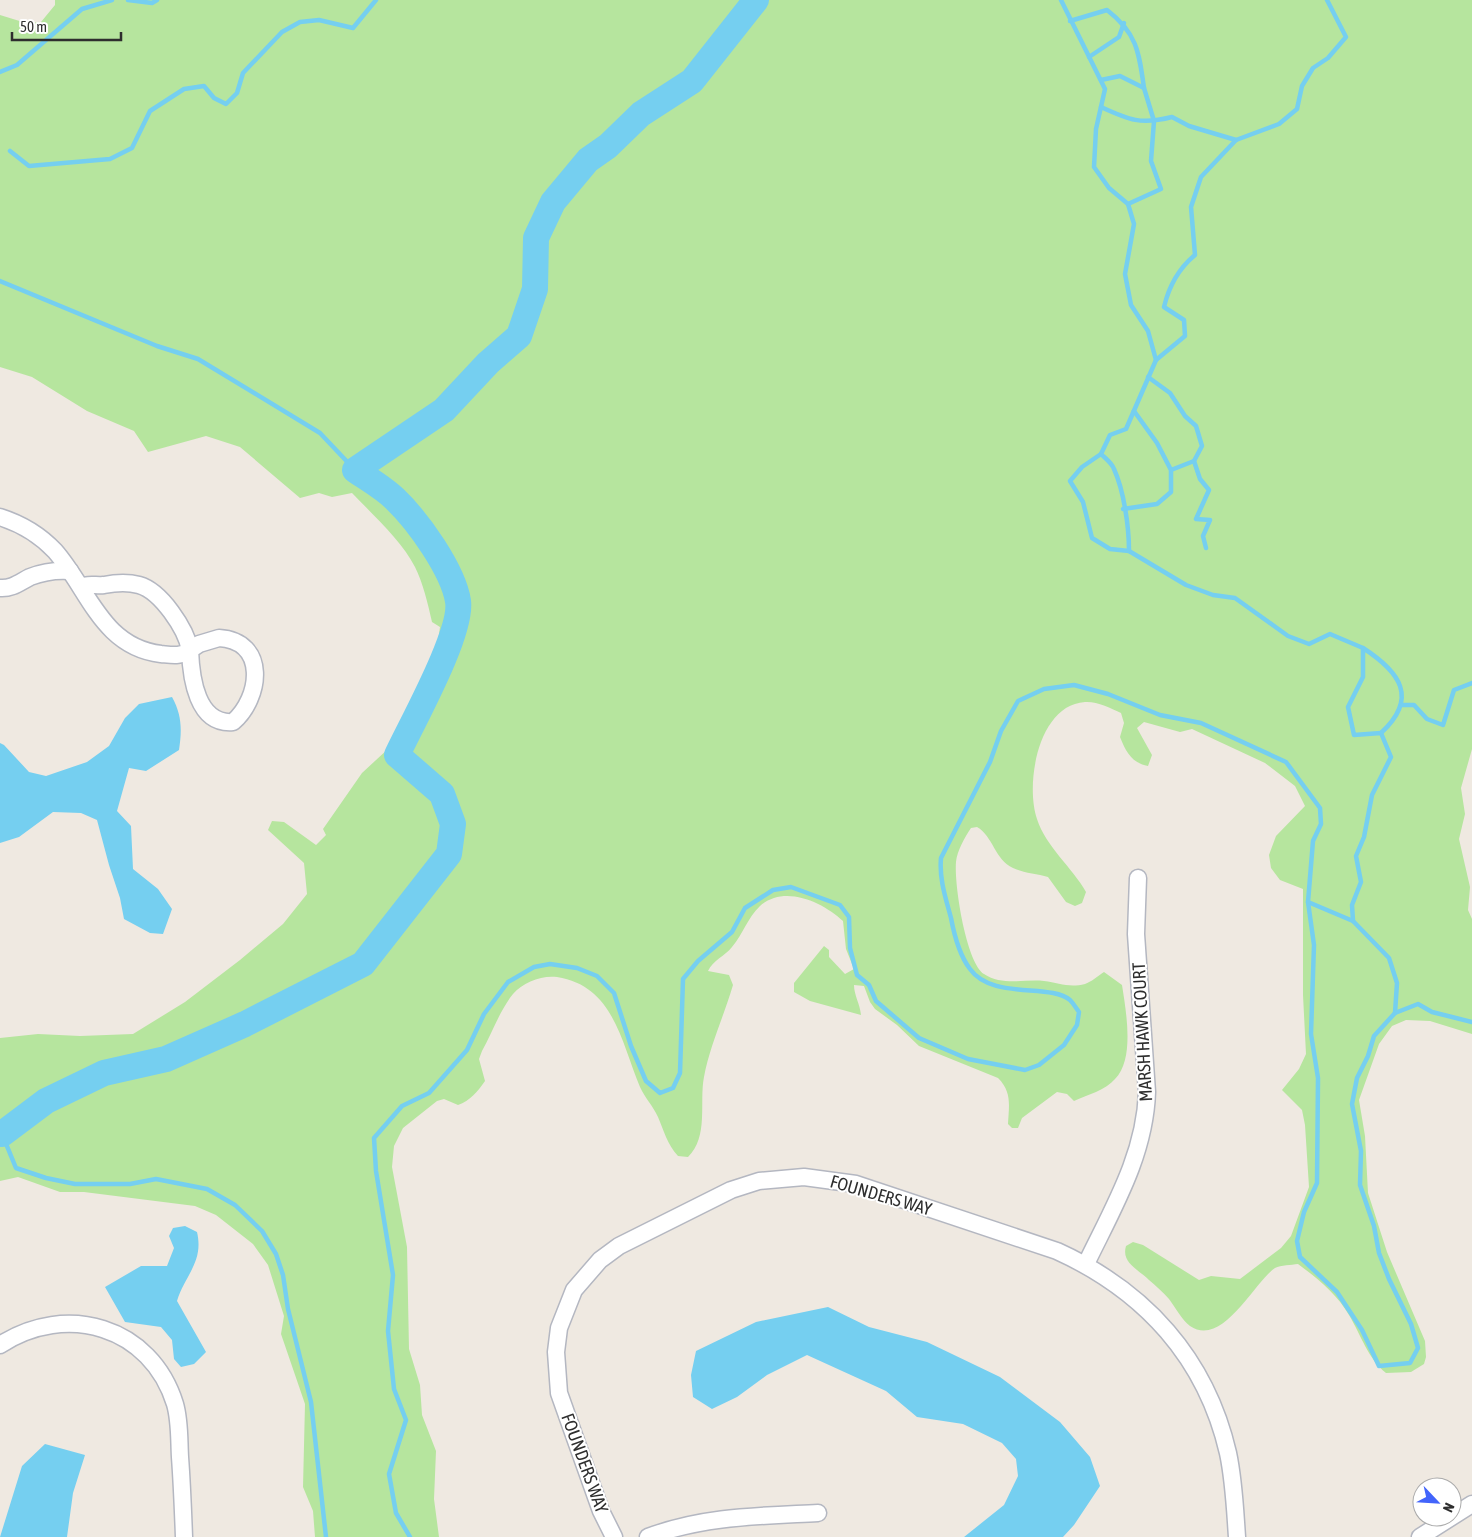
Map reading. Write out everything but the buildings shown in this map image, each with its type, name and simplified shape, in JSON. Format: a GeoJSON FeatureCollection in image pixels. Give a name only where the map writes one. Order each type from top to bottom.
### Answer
{"type":"FeatureCollection","features":[{"type":"Feature","properties":{"kind":"street"},"geometry":{"type":"LineString","coordinates":[[0,517],[14,522],[39,536],[70,571],[104,623],[132,647],[151,653],[184,655],[190,650],[199,644],[219,638],[232,640],[248,651],[255,669],[254,682],[247,708],[233,722],[218,721],[203,708],[190,669],[190,650],[187,636],[161,600],[150,590],[138,585],[113,583],[81,587]]}},
{"type":"Feature","properties":{"kind":"street"},"geometry":{"type":"LineString","coordinates":[[0,588],[11,587],[32,576],[51,571],[70,571]]}},
{"type":"Feature","properties":{"kind":"street","name":"MARSH HAWK COURT"},"geometry":{"type":"LineString","coordinates":[[1086,1264],[1136,1157],[1146,1114],[1147,1092],[1136,934],[1138,878]]}},
{"type":"Feature","properties":{"kind":"street","name":"FOUNDERS WAY"},"geometry":{"type":"LineString","coordinates":[[614,1537],[601,1511],[559,1393],[556,1352],[559,1328],[574,1290],[600,1260],[619,1246],[731,1190],[759,1181],[804,1177],[856,1184],[1057,1251],[1086,1264],[1133,1296],[1158,1320],[1192,1365],[1211,1402],[1228,1454],[1233,1486],[1237,1537]]}},
{"type":"Feature","properties":{"kind":"street"},"geometry":{"type":"LineString","coordinates":[[0,1345],[33,1328],[56,1323],[79,1323],[102,1328],[123,1338],[149,1359],[163,1376],[176,1407],[179,1429],[184,1537]]}},
{"type":"Feature","properties":{"kind":"street"},"geometry":{"type":"LineString","coordinates":[[1420,1537],[1472,1504]]}},
{"type":"Feature","properties":{"kind":"street"},"geometry":{"type":"LineString","coordinates":[[648,1537],[673,1527],[706,1520],[818,1513]]}},
{"type":"Feature","properties":{"kind":"green space"},"geometry":{"type":"Polygon","coordinates":[[[55,0],[1472,0],[1472,749],[1461,788],[1465,814],[1459,839],[1470,887],[1468,910],[1472,919],[1472,1034],[1430,1021],[1406,1020],[1392,1026],[1379,1044],[1359,1100],[1365,1136],[1368,1193],[1387,1252],[1425,1341],[1426,1357],[1424,1364],[1411,1372],[1386,1373],[1374,1361],[1339,1300],[1298,1264],[1275,1268],[1226,1321],[1214,1328],[1202,1330],[1190,1326],[1181,1317],[1167,1296],[1128,1261],[1125,1252],[1126,1246],[1133,1242],[1143,1245],[1199,1280],[1211,1276],[1240,1279],[1281,1248],[1291,1236],[1309,1187],[1305,1125],[1302,1110],[1282,1090],[1299,1069],[1306,1054],[1303,995],[1303,889],[1280,880],[1271,868],[1269,855],[1276,836],[1305,806],[1295,786],[1265,763],[1192,729],[1180,732],[1144,722],[1137,728],[1152,755],[1148,766],[1142,765],[1127,752],[1120,737],[1124,723],[1121,713],[1099,704],[1085,702],[1069,706],[1056,717],[1046,731],[1039,748],[1033,786],[1034,804],[1041,829],[1046,839],[1086,892],[1082,903],[1075,906],[1066,902],[1048,877],[1021,871],[1007,864],[998,854],[987,836],[977,827],[971,828],[958,853],[956,862],[957,887],[962,922],[967,939],[972,955],[984,974],[998,980],[1044,981],[1074,986],[1087,983],[1104,972],[1122,985],[1128,1034],[1125,1060],[1115,1079],[1102,1089],[1074,1101],[1067,1094],[1057,1092],[1022,1118],[1018,1128],[1012,1128],[1008,1124],[1008,1094],[998,1078],[919,1046],[897,1025],[875,1009],[864,986],[854,985],[861,1015],[810,1001],[794,992],[794,983],[824,946],[829,950],[829,957],[845,974],[854,969],[846,949],[843,921],[814,902],[792,896],[780,896],[760,906],[752,915],[732,947],[708,971],[729,975],[733,985],[713,1042],[704,1077],[699,1140],[695,1149],[688,1157],[678,1156],[668,1142],[656,1113],[640,1087],[613,1018],[603,1004],[591,992],[576,982],[557,977],[545,977],[527,983],[508,1000],[482,1051],[479,1059],[485,1081],[480,1088],[470,1098],[458,1105],[444,1099],[437,1101],[403,1128],[394,1146],[392,1167],[407,1247],[409,1349],[420,1385],[422,1415],[436,1451],[434,1499],[439,1537],[315,1537],[313,1511],[303,1487],[305,1404],[281,1334],[284,1316],[268,1265],[253,1244],[216,1215],[195,1206],[84,1192],[60,1192],[18,1177],[0,1181],[0,1038],[38,1034],[80,1036],[133,1034],[185,1002],[283,924],[307,894],[304,863],[268,830],[272,821],[284,822],[316,845],[326,835],[323,829],[362,773],[389,748],[404,716],[410,714],[436,655],[440,627],[432,622],[420,580],[409,557],[386,528],[352,493],[332,497],[319,493],[300,498],[240,447],[206,436],[148,452],[134,431],[87,411],[32,377],[0,367],[0,15],[26,23],[41,22],[55,5],[55,0]]]}},
{"type":"Feature","properties":{"kind":"water"},"geometry":{"type":"Polygon","coordinates":[[[172,697],[178,710],[180,723],[179,750],[146,771],[129,768],[117,811],[131,826],[133,869],[158,889],[172,909],[163,934],[150,933],[124,919],[120,898],[97,820],[81,813],[53,812],[19,837],[0,843],[0,743],[29,772],[46,776],[87,762],[109,746],[125,718],[139,704],[172,697]]]}},
{"type":"Feature","properties":{"kind":"water"},"geometry":{"type":"Polygon","coordinates":[[[185,1226],[197,1232],[198,1252],[193,1268],[177,1301],[206,1352],[194,1364],[181,1367],[174,1359],[172,1340],[161,1327],[125,1322],[105,1287],[141,1266],[167,1266],[174,1248],[169,1236],[173,1228],[185,1226]]]}},
{"type":"Feature","properties":{"kind":"water"},"geometry":{"type":"Polygon","coordinates":[[[828,1307],[869,1327],[927,1342],[1000,1377],[1060,1422],[1090,1457],[1100,1486],[1074,1525],[1063,1537],[964,1537],[1004,1505],[1018,1476],[1016,1459],[1002,1443],[963,1424],[917,1417],[886,1391],[807,1355],[767,1375],[737,1397],[712,1409],[693,1397],[691,1375],[696,1351],[756,1322],[828,1307]]]}},
{"type":"Feature","properties":{"kind":"water"},"geometry":{"type":"Polygon","coordinates":[[[45,1444],[85,1455],[73,1493],[67,1537],[0,1537],[22,1466],[45,1444]]]}},
{"type":"Feature","properties":{"kind":"waterway"},"geometry":{"type":"LineString","coordinates":[[0,72],[17,65],[82,9],[112,0]]}},
{"type":"Feature","properties":{"kind":"waterway"},"geometry":{"type":"LineString","coordinates":[[128,0],[152,3],[157,0]]}},
{"type":"Feature","properties":{"kind":"waterway"},"geometry":{"type":"LineString","coordinates":[[10,151],[29,166],[110,159],[132,148],[150,111],[184,89],[204,86],[214,98],[226,104],[237,93],[243,73],[282,32],[300,22],[319,20],[353,28],[376,0]]}},
{"type":"Feature","properties":{"kind":"waterway"},"geometry":{"type":"LineString","coordinates":[[0,1134],[46,1101],[104,1073],[166,1059],[245,1024],[363,964],[449,854],[453,824],[442,794],[397,755],[445,655],[453,634],[458,601],[455,589],[442,561],[414,520],[391,495],[355,470],[444,410],[488,363],[519,336],[535,289],[536,238],[553,202],[588,160],[608,146],[641,114],[692,81],[756,0]]}},
{"type":"Feature","properties":{"kind":"waterway"},"geometry":{"type":"LineString","coordinates":[[1061,0],[1105,89],[1096,129],[1094,167],[1109,188],[1128,204],[1134,224],[1125,274],[1131,305],[1148,331],[1156,360],[1126,429],[1110,435],[1101,454],[1082,467],[1070,481],[1083,502],[1092,538],[1110,549],[1129,551],[1186,585],[1213,595],[1235,598],[1288,636],[1309,644],[1330,634],[1363,648],[1363,677],[1348,707],[1354,735],[1381,733],[1391,757],[1372,795],[1364,837],[1356,856],[1361,882],[1352,905],[1353,921],[1389,958],[1397,983],[1395,1013]]}},
{"type":"Feature","properties":{"kind":"waterway"},"geometry":{"type":"LineString","coordinates":[[1156,360],[1185,336],[1184,320],[1164,307],[1175,278],[1195,255],[1191,207],[1201,177],[1236,140],[1279,124],[1297,109],[1302,86],[1313,68],[1328,58],[1346,37],[1327,0]]}},
{"type":"Feature","properties":{"kind":"waterway"},"geometry":{"type":"LineString","coordinates":[[1070,21],[1107,10],[1117,18],[1131,35],[1135,44],[1144,88]]}},
{"type":"Feature","properties":{"kind":"waterway"},"geometry":{"type":"LineString","coordinates":[[1089,57],[1119,37],[1124,23]]}},
{"type":"Feature","properties":{"kind":"waterway"},"geometry":{"type":"LineString","coordinates":[[1101,80],[1120,76],[1144,88],[1154,121],[1151,161],[1161,189],[1128,204]]}},
{"type":"Feature","properties":{"kind":"waterway"},"geometry":{"type":"LineString","coordinates":[[1101,107],[1135,120],[1152,121],[1172,117],[1189,126],[1236,140]]}},
{"type":"Feature","properties":{"kind":"waterway"},"geometry":{"type":"LineString","coordinates":[[0,281],[157,346],[198,359],[320,433],[355,470]]}},
{"type":"Feature","properties":{"kind":"waterway"},"geometry":{"type":"LineString","coordinates":[[1148,377],[1170,393],[1185,416],[1196,426],[1202,446],[1194,461],[1171,470]]}},
{"type":"Feature","properties":{"kind":"waterway"},"geometry":{"type":"LineString","coordinates":[[1123,509],[1157,504],[1171,492],[1171,470],[1157,443],[1134,411]]}},
{"type":"Feature","properties":{"kind":"waterway"},"geometry":{"type":"LineString","coordinates":[[1101,454],[1113,467],[1121,488],[1127,520],[1129,551]]}},
{"type":"Feature","properties":{"kind":"waterway"},"geometry":{"type":"LineString","coordinates":[[1194,461],[1200,479],[1209,490],[1196,519],[1210,520],[1203,536],[1206,548]]}},
{"type":"Feature","properties":{"kind":"waterway"},"geometry":{"type":"LineString","coordinates":[[1363,648],[1387,666],[1400,686],[1402,697],[1399,708],[1393,720],[1381,733]]}},
{"type":"Feature","properties":{"kind":"waterway"},"geometry":{"type":"LineString","coordinates":[[1401,705],[1414,705],[1427,719],[1443,725],[1454,690],[1472,683]]}},
{"type":"Feature","properties":{"kind":"waterway"},"geometry":{"type":"LineString","coordinates":[[410,1537],[396,1513],[389,1474],[406,1420],[394,1389],[388,1331],[393,1275],[376,1171],[374,1138],[402,1106],[429,1093],[467,1050],[484,1014],[508,982],[534,967],[550,964],[577,968],[597,976],[614,993],[631,1046],[646,1081],[660,1093],[673,1088],[680,1073],[683,979],[698,961],[732,932],[745,908],[773,890],[791,887],[840,905],[849,917],[850,948],[857,975],[869,985],[876,1001],[919,1038],[968,1059],[1025,1070],[1039,1065],[1064,1045],[1077,1025],[1079,1012],[1070,1000],[1061,995],[1006,988],[992,985],[980,979],[970,969],[960,951],[943,889],[941,874],[941,858],[990,762],[1001,731],[1018,701],[1044,689],[1074,685],[1108,694],[1160,715],[1201,723],[1286,762],[1320,808],[1321,824],[1313,841],[1308,902],[1314,945],[1311,1034],[1318,1078],[1317,1183],[1304,1212],[1297,1241],[1300,1257],[1337,1292],[1362,1330],[1379,1366],[1410,1363],[1418,1348],[1411,1324],[1389,1279],[1379,1253],[1374,1226],[1360,1185],[1361,1151],[1352,1104],[1357,1078],[1368,1056],[1374,1036],[1395,1013],[1418,1004],[1432,1012],[1472,1022]]}},
{"type":"Feature","properties":{"kind":"waterway"},"geometry":{"type":"LineString","coordinates":[[1308,902],[1353,921]]}},
{"type":"Feature","properties":{"kind":"waterway"},"geometry":{"type":"LineString","coordinates":[[2,1134],[16,1168],[46,1178],[75,1184],[130,1184],[156,1179],[207,1189],[235,1205],[262,1231],[276,1254],[283,1275],[288,1309],[311,1402],[326,1537]]}}]}
